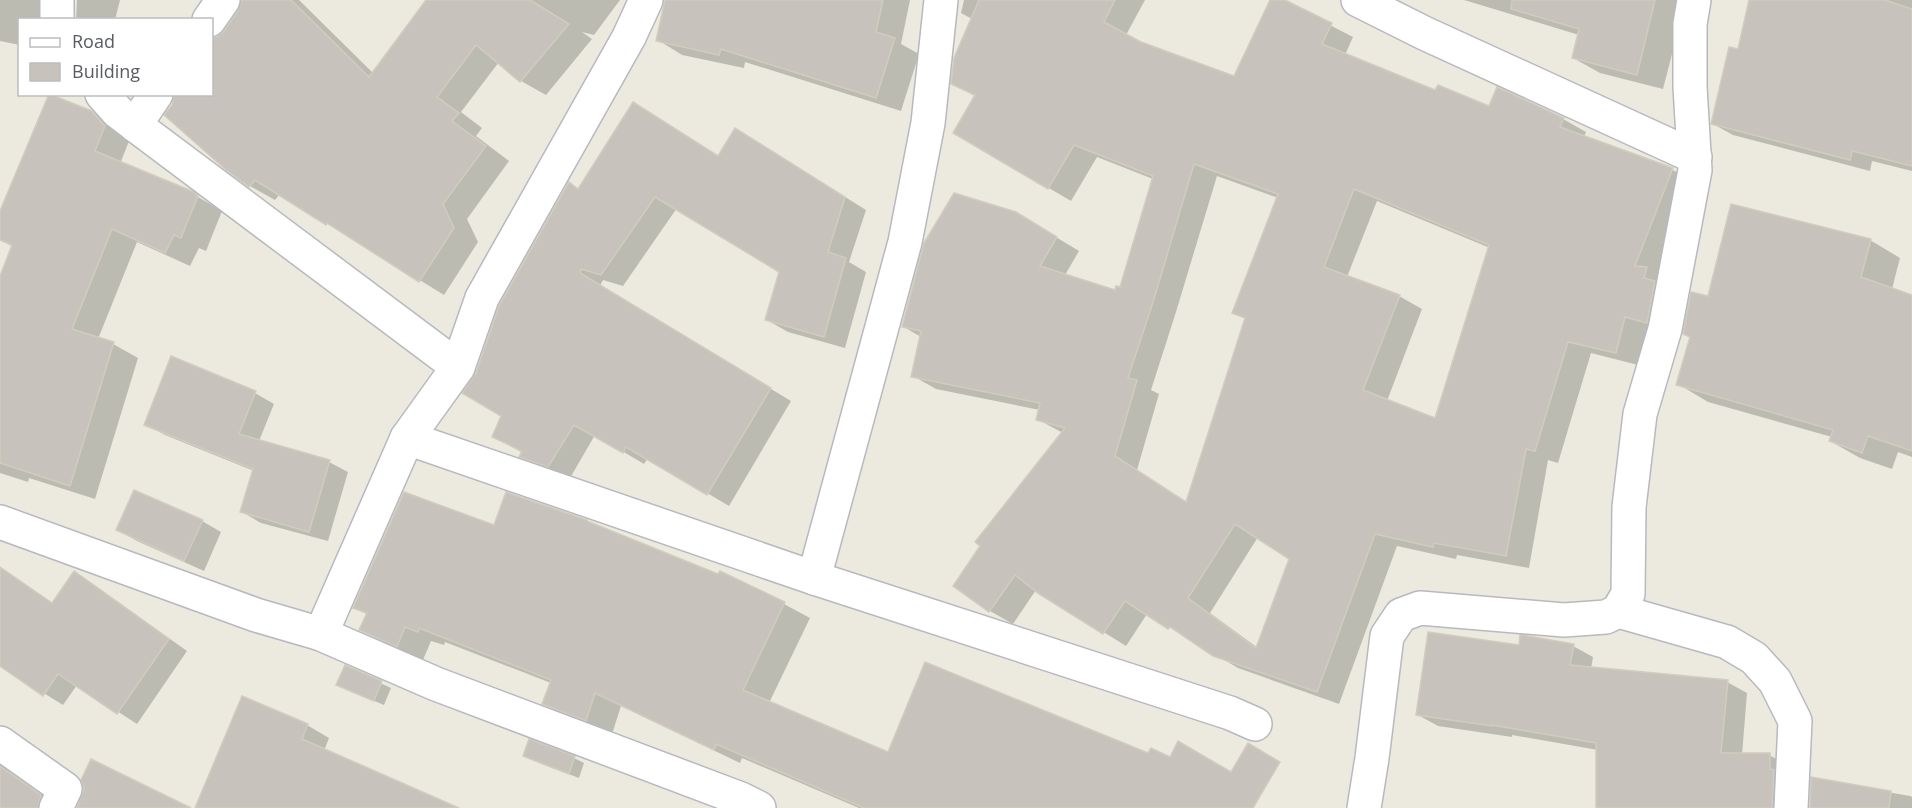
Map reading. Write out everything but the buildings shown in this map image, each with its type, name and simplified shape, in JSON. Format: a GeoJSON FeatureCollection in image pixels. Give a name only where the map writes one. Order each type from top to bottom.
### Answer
{"type":"FeatureCollection","features":[{"type":"Feature","properties":{"kind":"street"},"geometry":{"type":"LineString","coordinates":[[57,0],[57,18]]}},
{"type":"Feature","properties":{"kind":"street"},"geometry":{"type":"LineString","coordinates":[[210,18],[223,0]]}},
{"type":"Feature","properties":{"kind":"street"},"geometry":{"type":"LineString","coordinates":[[321,634],[407,438],[458,367],[482,298],[629,37],[646,0]]}},
{"type":"Feature","properties":{"kind":"street"},"geometry":{"type":"LineString","coordinates":[[814,578],[905,242],[928,123],[941,0]]}},
{"type":"Feature","properties":{"kind":"street"},"geometry":{"type":"LineString","coordinates":[[1358,0],[1435,38],[1695,157]]}},
{"type":"Feature","properties":{"kind":"street"},"geometry":{"type":"LineString","coordinates":[[1364,808],[1386,636],[1401,615],[1420,608],[1564,620],[1606,617],[1618,611],[1628,594],[1629,507],[1640,414],[1665,329],[1695,170],[1690,77],[1690,24],[1694,0]]}},
{"type":"Feature","properties":{"kind":"street"},"geometry":{"type":"LineString","coordinates":[[104,96],[118,112],[458,367]]}},
{"type":"Feature","properties":{"kind":"street"},"geometry":{"type":"LineString","coordinates":[[135,125],[155,96]]}},
{"type":"Feature","properties":{"kind":"street"},"geometry":{"type":"LineString","coordinates":[[407,438],[814,578],[1219,710],[1255,724]]}},
{"type":"Feature","properties":{"kind":"street"},"geometry":{"type":"LineString","coordinates":[[0,522],[256,615],[321,634],[436,684],[759,808]]}},
{"type":"Feature","properties":{"kind":"street"},"geometry":{"type":"LineString","coordinates":[[1618,611],[1727,642],[1754,657],[1775,681],[1795,721],[1791,808]]}},
{"type":"Feature","properties":{"kind":"street"},"geometry":{"type":"LineString","coordinates":[[0,743],[65,789],[56,808]]}}]}
